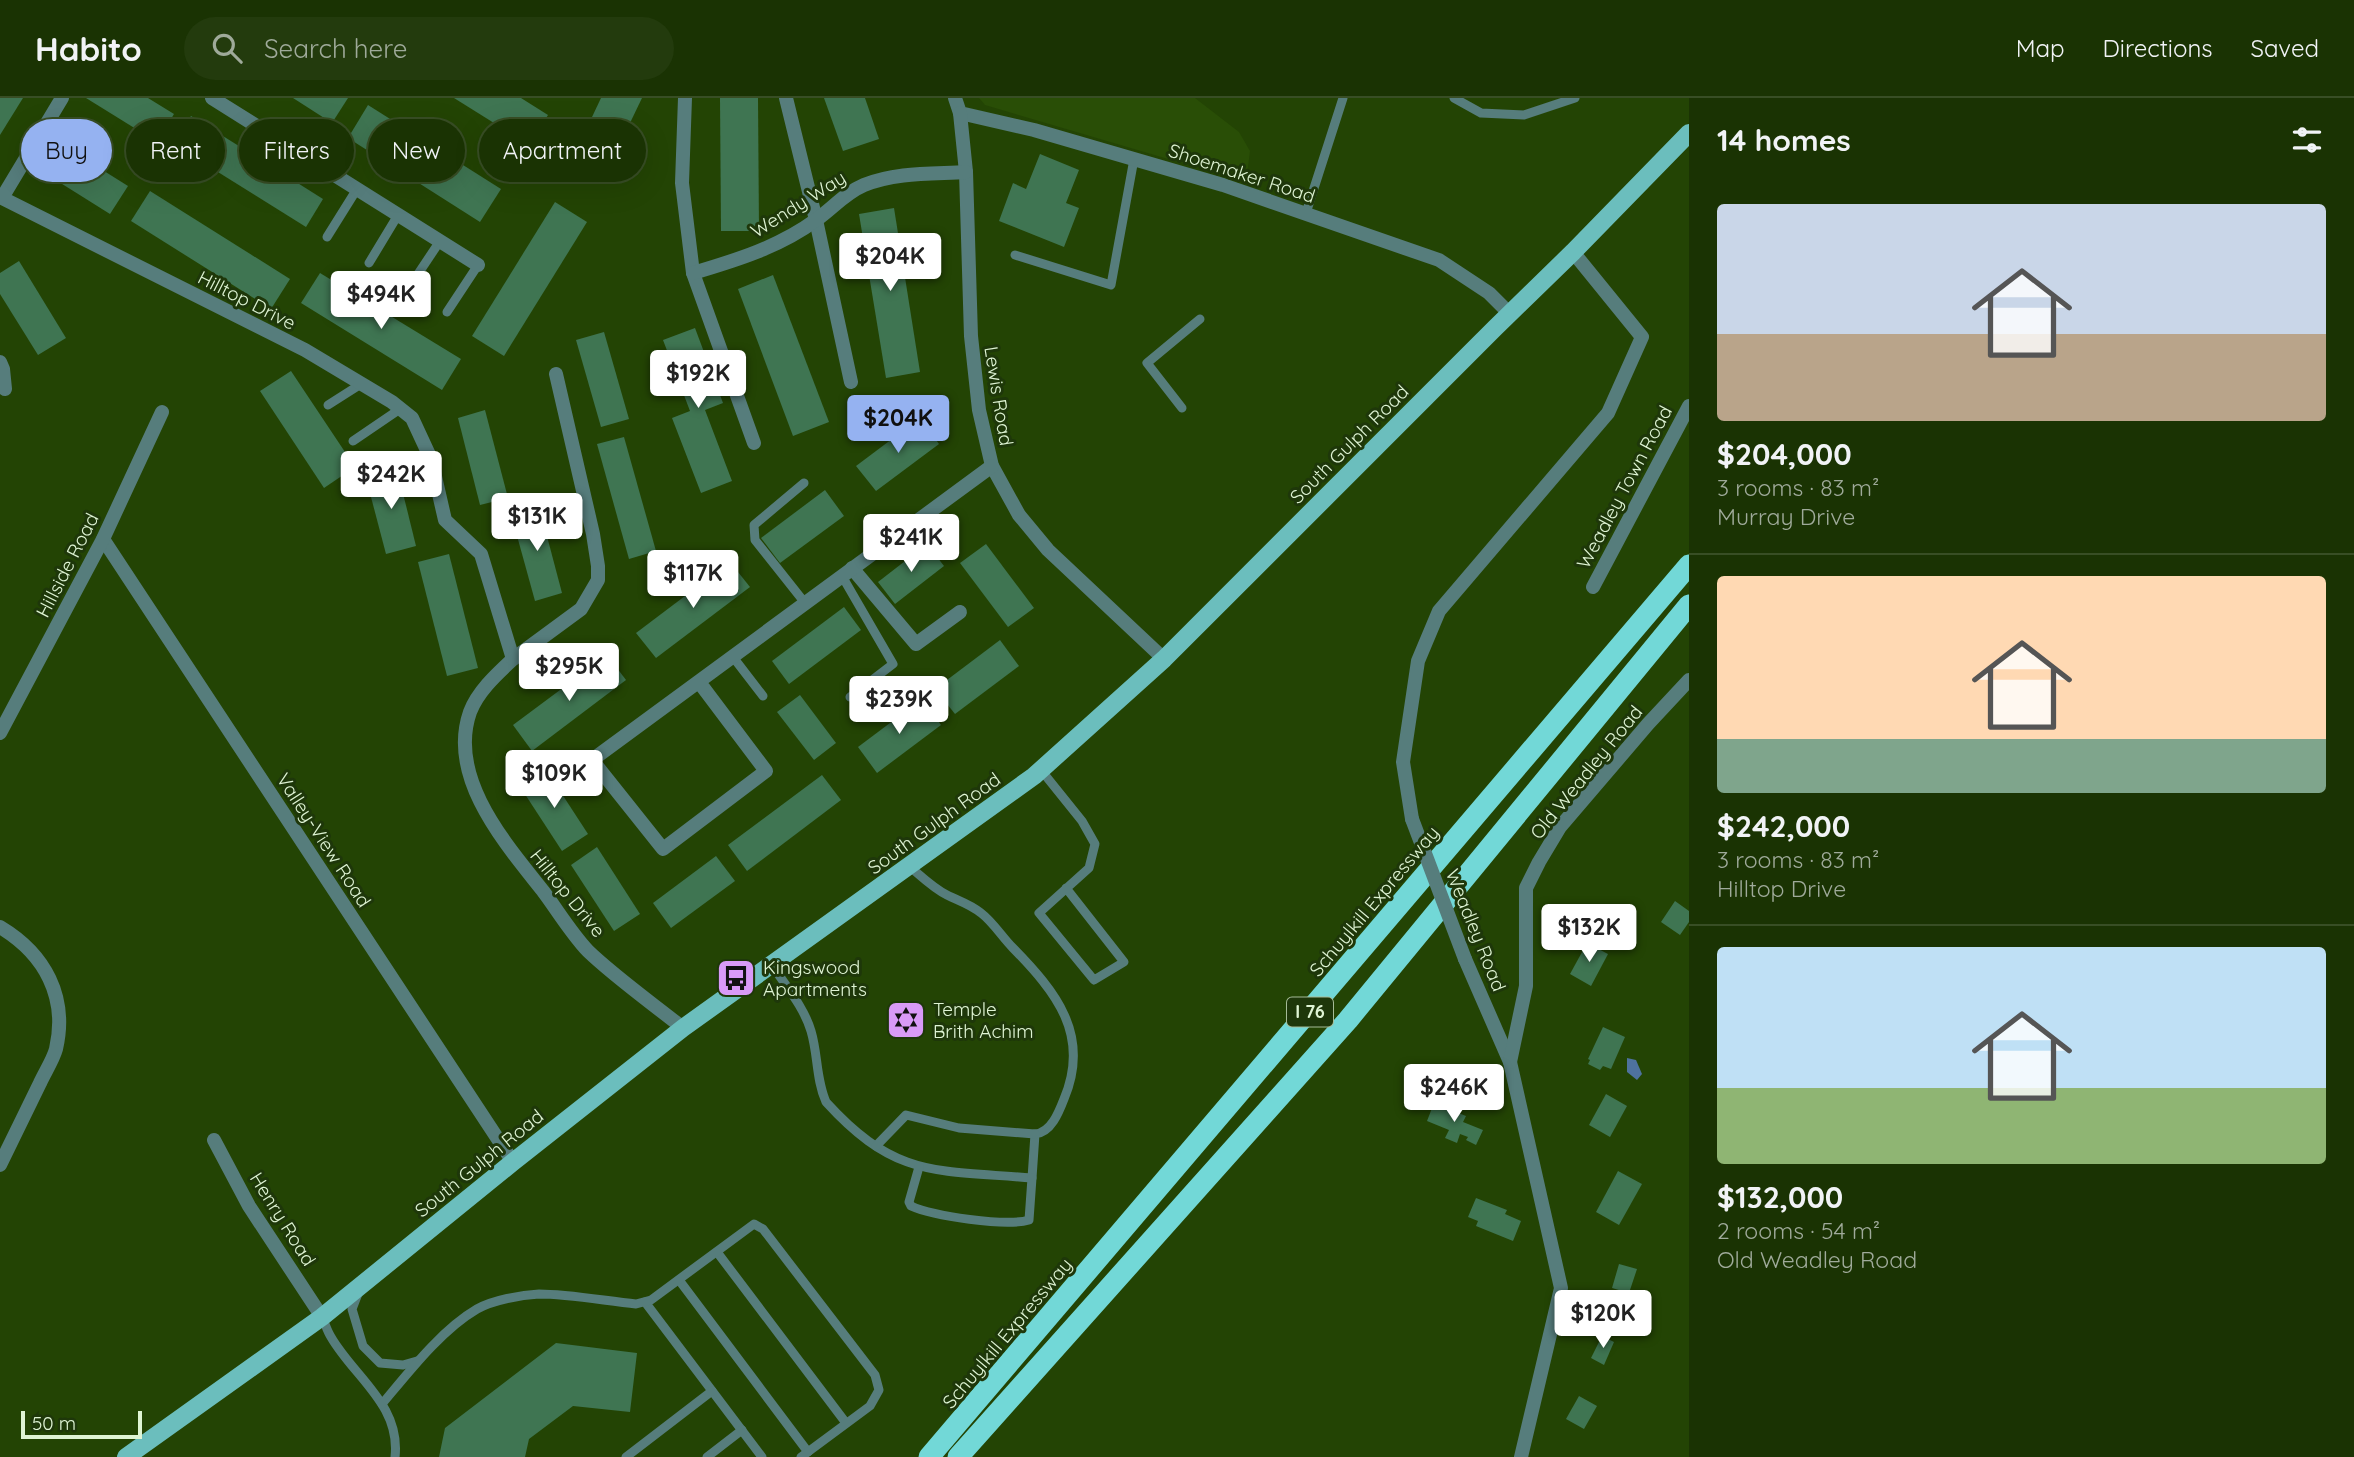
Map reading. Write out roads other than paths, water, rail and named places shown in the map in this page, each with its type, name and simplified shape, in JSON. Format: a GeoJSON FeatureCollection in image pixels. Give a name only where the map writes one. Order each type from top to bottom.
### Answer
{"type":"FeatureCollection","features":[{"type":"Feature","properties":{"kind":"highway","name":"Schuylkill Expressway"},"geometry":{"type":"LineString","coordinates":[[929,1457],[1689,565]]}},
{"type":"Feature","properties":{"kind":"highway","name":"I 76"},"geometry":{"type":"LineString","coordinates":[[958,1457],[1348,1020],[1689,605]]}},
{"type":"Feature","properties":{"kind":"main road","name":"South Gulph Road"},"geometry":{"type":"LineString","coordinates":[[126,1457],[323,1317],[683,1028],[1041,770],[1164,659],[1509,313],[1687,140]]}},
{"type":"Feature","properties":{"kind":"street","name":"Hilltop Drive"},"geometry":{"type":"LineString","coordinates":[[62,98],[2,198],[305,350],[412,418],[431,459],[445,520],[481,554],[513,659],[488,683],[470,711],[466,760],[473,786],[516,859],[588,951],[683,1028]]}},
{"type":"Feature","properties":{"kind":"street"},"geometry":{"type":"LineString","coordinates":[[212,98],[478,265]]}},
{"type":"Feature","properties":{"kind":"street"},"geometry":{"type":"LineString","coordinates":[[685,98],[682,183],[693,272],[754,443]]}},
{"type":"Feature","properties":{"kind":"street"},"geometry":{"type":"LineString","coordinates":[[786,98],[851,382]]}},
{"type":"Feature","properties":{"kind":"street"},"geometry":{"type":"LineString","coordinates":[[956,98],[960,113]]}},
{"type":"Feature","properties":{"kind":"street","name":"Shoemaker Road"},"geometry":{"type":"LineString","coordinates":[[960,113],[1034,130],[1223,185],[1439,260],[1489,293],[1509,313]]}},
{"type":"Feature","properties":{"kind":"street","name":"Lewis Road"},"geometry":{"type":"LineString","coordinates":[[960,113],[966,172],[971,336],[979,410],[992,466],[1019,515],[1048,550],[1164,659]]}},
{"type":"Feature","properties":{"kind":"street","name":"Wendy Way"},"geometry":{"type":"LineString","coordinates":[[693,272],[771,247],[816,220],[843,197],[865,185],[900,176],[966,172]]}},
{"type":"Feature","properties":{"kind":"street","name":"Weadley Road"},"geometry":{"type":"LineString","coordinates":[[1521,1457],[1561,1288],[1510,1062],[1465,959],[1412,819],[1403,762],[1418,661],[1439,611],[1608,413],[1642,337],[1573,252]]}},
{"type":"Feature","properties":{"kind":"street"},"geometry":{"type":"LineString","coordinates":[[0,362],[5,389]]}},
{"type":"Feature","properties":{"kind":"street"},"geometry":{"type":"LineString","coordinates":[[513,659],[581,609],[598,580],[593,534],[556,374]]}},
{"type":"Feature","properties":{"kind":"street","name":"Weadley Town Road"},"geometry":{"type":"LineString","coordinates":[[1593,586],[1689,406]]}},
{"type":"Feature","properties":{"kind":"street","name":"Hillside Road"},"geometry":{"type":"LineString","coordinates":[[0,733],[103,539],[162,412]]}},
{"type":"Feature","properties":{"kind":"street"},"geometry":{"type":"LineString","coordinates":[[699,682],[766,771],[663,849],[592,760],[992,466]]}},
{"type":"Feature","properties":{"kind":"street","name":"Valley-View Road"},"geometry":{"type":"LineString","coordinates":[[103,539],[513,1162]]}},
{"type":"Feature","properties":{"kind":"street"},"geometry":{"type":"LineString","coordinates":[[847,572],[916,644],[960,612]]}},
{"type":"Feature","properties":{"kind":"street","name":"Old Weadley Road"},"geometry":{"type":"LineString","coordinates":[[1510,1062],[1526,986],[1526,888],[1560,827],[1689,680]]}},
{"type":"Feature","properties":{"kind":"street"},"geometry":{"type":"LineString","coordinates":[[0,927],[17,937],[36,957],[51,982],[60,1007],[56,1051],[0,1165]]}},
{"type":"Feature","properties":{"kind":"street","name":"Henry Road"},"geometry":{"type":"LineString","coordinates":[[214,1140],[249,1206],[323,1317]]}},
{"type":"Feature","properties":{"kind":"lane"},"geometry":{"type":"LineString","coordinates":[[1307,213],[1343,98]]}},
{"type":"Feature","properties":{"kind":"lane"},"geometry":{"type":"LineString","coordinates":[[1454,98],[1480,113],[1524,115],[1575,98]]}},
{"type":"Feature","properties":{"kind":"lane"},"geometry":{"type":"LineString","coordinates":[[1015,255],[1111,285],[1134,159]]}},
{"type":"Feature","properties":{"kind":"lane"},"geometry":{"type":"LineString","coordinates":[[327,237],[357,189]]}},
{"type":"Feature","properties":{"kind":"lane"},"geometry":{"type":"LineString","coordinates":[[369,263],[398,215]]}},
{"type":"Feature","properties":{"kind":"lane"},"geometry":{"type":"LineString","coordinates":[[410,286],[440,241]]}},
{"type":"Feature","properties":{"kind":"lane"},"geometry":{"type":"LineString","coordinates":[[447,312],[478,265]]}},
{"type":"Feature","properties":{"kind":"lane"},"geometry":{"type":"LineString","coordinates":[[1182,408],[1147,363],[1200,319]]}},
{"type":"Feature","properties":{"kind":"lane"},"geometry":{"type":"LineString","coordinates":[[328,405],[361,384]]}},
{"type":"Feature","properties":{"kind":"lane"},"geometry":{"type":"LineString","coordinates":[[353,441],[400,409]]}},
{"type":"Feature","properties":{"kind":"lane"},"geometry":{"type":"LineString","coordinates":[[804,483],[754,525],[755,540],[805,603]]}},
{"type":"Feature","properties":{"kind":"lane"},"geometry":{"type":"LineString","coordinates":[[847,572],[893,664],[850,697]]}},
{"type":"Feature","properties":{"kind":"lane"},"geometry":{"type":"LineString","coordinates":[[733,657],[763,696]]}},
{"type":"Feature","properties":{"kind":"lane"},"geometry":{"type":"LineString","coordinates":[[1041,770],[1082,821],[1095,844],[1089,868],[1066,888],[1039,913],[1094,980],[1124,962],[1066,888]]}},
{"type":"Feature","properties":{"kind":"lane"},"geometry":{"type":"LineString","coordinates":[[876,1146],[906,1115],[959,1128],[1035,1134],[1045,1132],[1064,1100],[1071,1079],[1073,1039],[1059,1003],[1045,982],[984,915],[967,903],[946,894],[909,866]]}},
{"type":"Feature","properties":{"kind":"lane"},"geometry":{"type":"LineString","coordinates":[[772,965],[800,1007],[812,1031],[821,1092],[826,1102],[876,1146],[893,1157],[919,1167],[955,1173],[1032,1178]]}},
{"type":"Feature","properties":{"kind":"lane"},"geometry":{"type":"LineString","coordinates":[[919,1167],[909,1202],[914,1208],[983,1220],[1026,1222],[1030,1218],[1035,1134]]}},
{"type":"Feature","properties":{"kind":"lane"},"geometry":{"type":"LineString","coordinates":[[382,1404],[418,1361],[477,1309],[501,1301],[539,1294],[636,1304],[645,1302],[754,1224],[763,1229],[875,1375],[878,1390],[870,1406],[805,1454],[679,1280]]}},
{"type":"Feature","properties":{"kind":"lane"},"geometry":{"type":"LineString","coordinates":[[717,1252],[846,1423]]}},
{"type":"Feature","properties":{"kind":"lane"},"geometry":{"type":"LineString","coordinates":[[360,1286],[352,1309],[363,1346],[380,1363],[403,1365],[418,1361]]}},
{"type":"Feature","properties":{"kind":"lane"},"geometry":{"type":"LineString","coordinates":[[645,1302],[762,1457]]}},
{"type":"Feature","properties":{"kind":"lane"},"geometry":{"type":"LineString","coordinates":[[323,1317],[330,1336],[382,1404],[397,1438],[395,1457]]}},
{"type":"Feature","properties":{"kind":"lane"},"geometry":{"type":"LineString","coordinates":[[626,1457],[712,1391]]}},
{"type":"Feature","properties":{"kind":"lane"},"geometry":{"type":"LineString","coordinates":[[707,1457],[742,1430]]}},
{"type":"Feature","properties":{"kind":"water"},"geometry":{"type":"Polygon","coordinates":[[[1627,1058],[1636,1060],[1642,1074],[1637,1080],[1627,1072],[1627,1058]]]}},
{"type":"Feature","properties":{"kind":"place","name":"Kingswood Apartments"},"geometry":{"type":"Point","coordinates":[736,978]}},
{"type":"Feature","properties":{"kind":"place","name":"Temple Brith Achim"},"geometry":{"type":"Point","coordinates":[906,1020]}}]}
